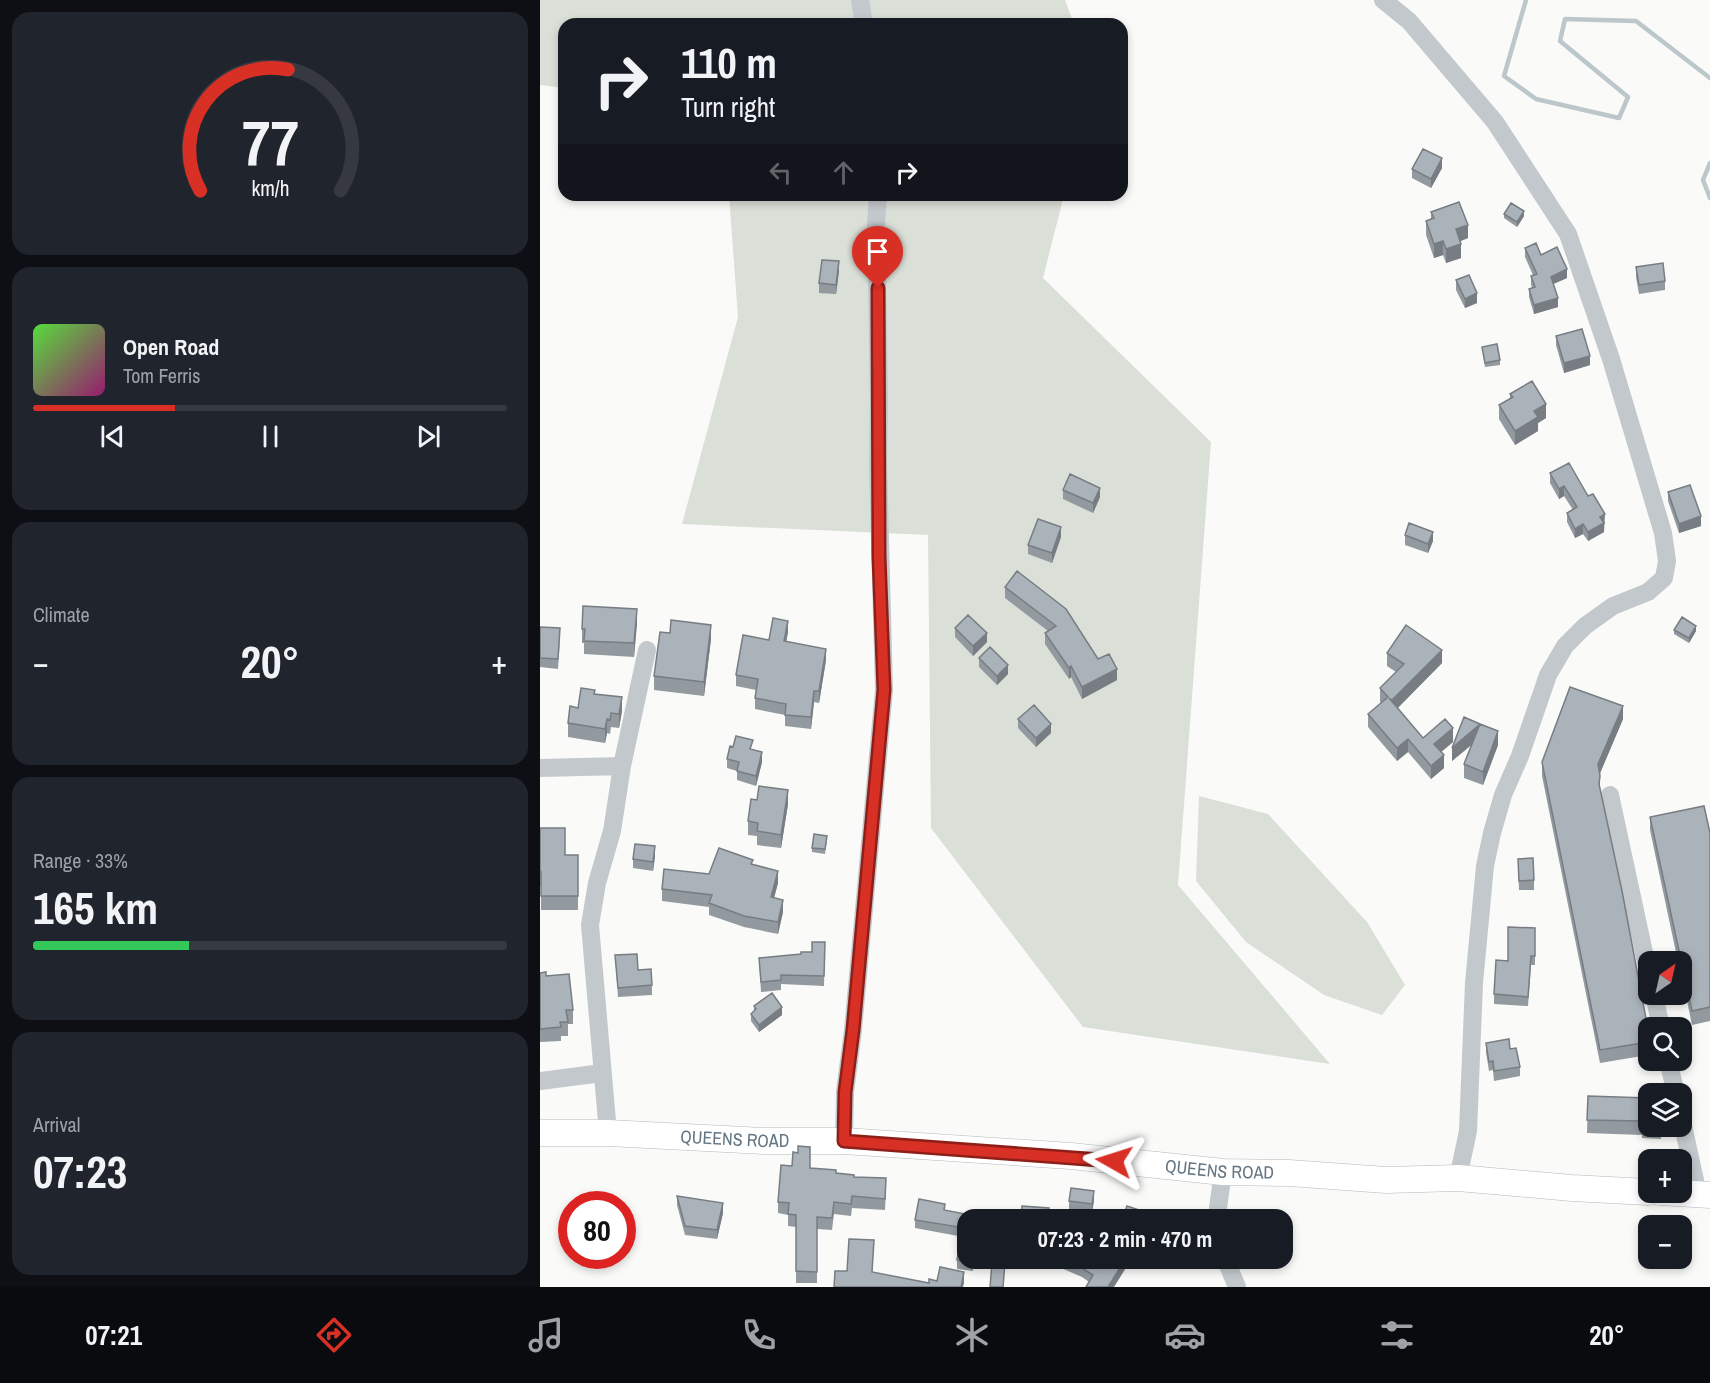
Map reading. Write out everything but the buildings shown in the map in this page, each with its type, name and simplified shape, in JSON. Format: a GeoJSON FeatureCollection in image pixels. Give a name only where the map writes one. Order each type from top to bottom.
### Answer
{"type":"FeatureCollection","features":[{"type":"Feature","properties":{"kind":"highway","name":"QUEENS ROAD"},"geometry":{"type":"LineString","coordinates":[[540,1133],[608,1132],[764,1141],[844,1141],[1071,1156],[1223,1172],[1289,1173],[1386,1180],[1458,1178],[1638,1191]]}},
{"type":"Feature","properties":{"kind":"street"},"geometry":{"type":"LineString","coordinates":[[860,0],[863,18]]}},
{"type":"Feature","properties":{"kind":"street"},"geometry":{"type":"LineString","coordinates":[[1383,0],[1409,21],[1495,122],[1568,234],[1611,359],[1663,533],[1667,561],[1664,578],[1648,592],[1613,606],[1585,626],[1565,646],[1548,675],[1520,756],[1503,795],[1485,866],[1474,983],[1468,1131],[1458,1178]]}},
{"type":"Feature","properties":{"kind":"street"},"geometry":{"type":"LineString","coordinates":[[1409,21],[1411,0]]}},
{"type":"Feature","properties":{"kind":"street"},"geometry":{"type":"LineString","coordinates":[[844,1141],[845,1092],[853,1030],[884,690],[878,465],[878,201]]}},
{"type":"Feature","properties":{"kind":"street"},"geometry":{"type":"LineString","coordinates":[[608,1132],[590,926],[597,883],[612,831],[622,766],[648,650]]}},
{"type":"Feature","properties":{"kind":"street"},"geometry":{"type":"LineString","coordinates":[[540,768],[622,766]]}},
{"type":"Feature","properties":{"kind":"street"},"geometry":{"type":"LineString","coordinates":[[1610,795],[1644,951]]}},
{"type":"Feature","properties":{"kind":"street"},"geometry":{"type":"LineString","coordinates":[[540,1081],[602,1073]]}},
{"type":"Feature","properties":{"kind":"street"},"geometry":{"type":"LineString","coordinates":[[1687,1137],[1704,1195]]}},
{"type":"Feature","properties":{"kind":"street"},"geometry":{"type":"LineString","coordinates":[[1218,1209],[1223,1172]]}},
{"type":"Feature","properties":{"kind":"street"},"geometry":{"type":"LineString","coordinates":[[1230,1269],[1237,1287]]}},
{"type":"Feature","properties":{"kind":"shaded area"},"geometry":{"type":"Polygon","coordinates":[[[540,0],[1065,0],[1072,18],[558,18],[558,87],[540,85],[540,0]]]}},
{"type":"Feature","properties":{"kind":"shaded area"},"geometry":{"type":"Polygon","coordinates":[[[729,201],[1062,201],[1043,278],[1211,442],[1178,885],[1330,1064],[1083,1027],[931,828],[928,535],[682,524],[738,317],[729,201]]]}},
{"type":"Feature","properties":{"kind":"shaded area"},"geometry":{"type":"Polygon","coordinates":[[[1199,796],[1268,814],[1367,922],[1405,985],[1382,1015],[1324,995],[1246,942],[1196,881],[1199,796]]]}},
{"type":"Feature","properties":{"kind":"waterway"},"geometry":{"type":"LineString","coordinates":[[1526,0],[1504,76],[1536,99],[1619,118],[1628,97],[1560,41],[1565,19],[1636,21],[1710,78]]}},
{"type":"Feature","properties":{"kind":"waterway"},"geometry":{"type":"LineString","coordinates":[[1710,163],[1703,180],[1710,198]]}},
{"type":"Feature","properties":{"kind":"route"},"geometry":{"type":"LineString","coordinates":[[878,288],[879,557],[884,690],[865,910],[845,1092],[844,1141],[1071,1156],[1114,1161]]}}]}
